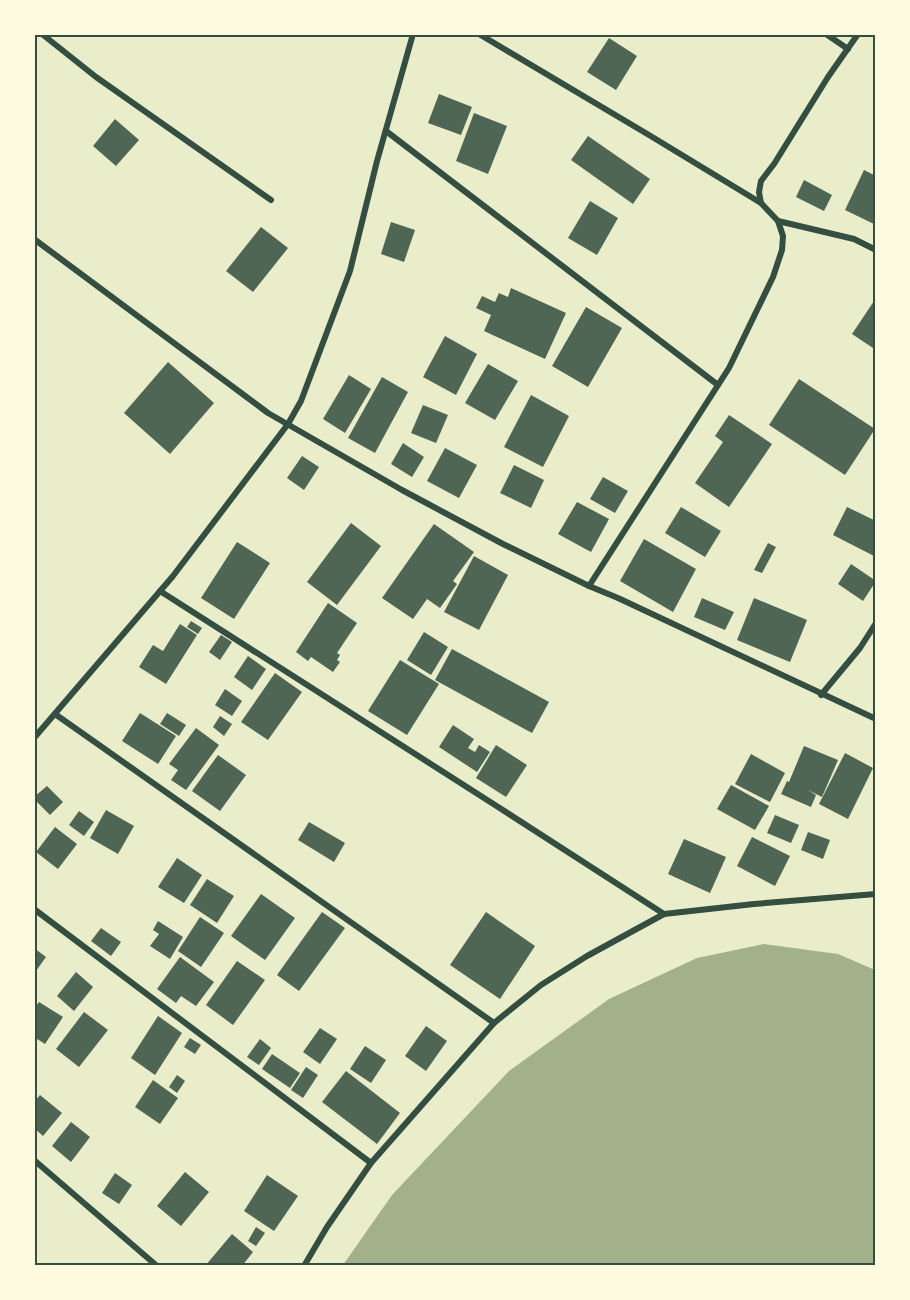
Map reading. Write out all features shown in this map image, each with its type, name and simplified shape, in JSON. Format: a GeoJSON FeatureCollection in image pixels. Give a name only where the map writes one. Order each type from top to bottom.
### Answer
{"type":"FeatureCollection","features":[{"type":"Feature","properties":{"kind":"street"},"geometry":{"type":"LineString","coordinates":[[42,34],[96,77],[271,200]]}},
{"type":"Feature","properties":{"kind":"street"},"geometry":{"type":"LineString","coordinates":[[34,738],[173,576],[288,424],[301,401],[350,271],[414,34]]}},
{"type":"Feature","properties":{"kind":"street"},"geometry":{"type":"LineString","coordinates":[[479,34],[761,203],[778,221],[783,236],[782,250],[773,277],[729,368],[589,586]]}},
{"type":"Feature","properties":{"kind":"street"},"geometry":{"type":"LineString","coordinates":[[826,34],[848,49]]}},
{"type":"Feature","properties":{"kind":"street"},"geometry":{"type":"LineString","coordinates":[[761,203],[759,192],[761,181],[858,34]]}},
{"type":"Feature","properties":{"kind":"street"},"geometry":{"type":"LineString","coordinates":[[386,131],[718,385]]}},
{"type":"Feature","properties":{"kind":"street"},"geometry":{"type":"LineString","coordinates":[[778,221],[854,239],[876,250]]}},
{"type":"Feature","properties":{"kind":"street"},"geometry":{"type":"LineString","coordinates":[[34,238],[268,413],[402,490],[503,544],[589,586],[876,719]]}},
{"type":"Feature","properties":{"kind":"street"},"geometry":{"type":"LineString","coordinates":[[160,591],[664,914]]}},
{"type":"Feature","properties":{"kind":"street"},"geometry":{"type":"LineString","coordinates":[[822,695],[860,648],[876,623]]}},
{"type":"Feature","properties":{"kind":"street"},"geometry":{"type":"LineString","coordinates":[[55,714],[494,1023]]}},
{"type":"Feature","properties":{"kind":"street"},"geometry":{"type":"LineString","coordinates":[[304,1266],[327,1227],[371,1163],[494,1023],[541,984],[664,914],[876,894]]}},
{"type":"Feature","properties":{"kind":"street"},"geometry":{"type":"LineString","coordinates":[[34,909],[371,1163]]}},
{"type":"Feature","properties":{"kind":"street"},"geometry":{"type":"LineString","coordinates":[[34,1160],[157,1266]]}},
{"type":"Feature","properties":{"kind":"shaded area"},"geometry":{"type":"Polygon","coordinates":[[[764,944],[838,954],[875,970],[875,1265],[343,1265],[392,1195],[509,1071],[609,999],[697,958],[764,944]]]}},
{"type":"Feature","properties":{"kind":"building"},"geometry":{"type":"Polygon","coordinates":[[[609,38],[637,56],[616,90],[587,72],[609,38]]]}},
{"type":"Feature","properties":{"kind":"building"},"geometry":{"type":"Polygon","coordinates":[[[439,94],[472,107],[461,135],[428,123],[439,94]]]}},
{"type":"Feature","properties":{"kind":"building"},"geometry":{"type":"Polygon","coordinates":[[[474,113],[507,126],[488,174],[456,161],[474,113]]]}},
{"type":"Feature","properties":{"kind":"building"},"geometry":{"type":"Polygon","coordinates":[[[115,119],[139,140],[116,166],[93,146],[115,119]]]}},
{"type":"Feature","properties":{"kind":"building"},"geometry":{"type":"Polygon","coordinates":[[[588,136],[650,179],[633,204],[571,160],[588,136]]]}},
{"type":"Feature","properties":{"kind":"building"},"geometry":{"type":"Polygon","coordinates":[[[864,170],[876,176],[876,225],[845,210],[864,170]]]}},
{"type":"Feature","properties":{"kind":"building"},"geometry":{"type":"Polygon","coordinates":[[[804,180],[832,195],[824,211],[796,197],[804,180]]]}},
{"type":"Feature","properties":{"kind":"building"},"geometry":{"type":"Polygon","coordinates":[[[590,201],[618,218],[597,255],[568,238],[590,201]]]}},
{"type":"Feature","properties":{"kind":"building"},"geometry":{"type":"Polygon","coordinates":[[[391,222],[415,230],[404,262],[381,254],[391,222]]]}},
{"type":"Feature","properties":{"kind":"building"},"geometry":{"type":"Polygon","coordinates":[[[261,227],[288,248],[253,292],[226,271],[261,227]]]}},
{"type":"Feature","properties":{"kind":"building"},"geometry":{"type":"Polygon","coordinates":[[[511,288],[566,313],[545,359],[484,331],[491,315],[476,308],[482,296],[495,302],[499,293],[508,297],[511,288]]]}},
{"type":"Feature","properties":{"kind":"building"},"geometry":{"type":"Polygon","coordinates":[[[876,298],[876,350],[852,334],[876,298]]]}},
{"type":"Feature","properties":{"kind":"building"},"geometry":{"type":"Polygon","coordinates":[[[586,307],[622,328],[588,387],[552,366],[586,307]]]}},
{"type":"Feature","properties":{"kind":"building"},"geometry":{"type":"Polygon","coordinates":[[[445,336],[477,354],[456,395],[423,377],[445,336]]]}},
{"type":"Feature","properties":{"kind":"building"},"geometry":{"type":"Polygon","coordinates":[[[168,362],[214,403],[170,454],[124,413],[168,362]]]}},
{"type":"Feature","properties":{"kind":"building"},"geometry":{"type":"Polygon","coordinates":[[[488,364],[518,381],[495,420],[465,403],[488,364]]]}},
{"type":"Feature","properties":{"kind":"building"},"geometry":{"type":"Polygon","coordinates":[[[349,375],[371,389],[345,433],[323,419],[349,375]]]}},
{"type":"Feature","properties":{"kind":"building"},"geometry":{"type":"Polygon","coordinates":[[[382,377],[408,392],[375,453],[348,438],[382,377]]]}},
{"type":"Feature","properties":{"kind":"building"},"geometry":{"type":"Polygon","coordinates":[[[799,379],[875,429],[845,475],[769,425],[799,379]]]}},
{"type":"Feature","properties":{"kind":"building"},"geometry":{"type":"Polygon","coordinates":[[[531,395],[569,416],[543,467],[504,447],[531,395]]]}},
{"type":"Feature","properties":{"kind":"building"},"geometry":{"type":"Polygon","coordinates":[[[423,405],[448,415],[436,443],[411,433],[423,405]]]}},
{"type":"Feature","properties":{"kind":"building"},"geometry":{"type":"Polygon","coordinates":[[[729,415],[772,444],[729,507],[695,483],[723,442],[715,436],[729,415]]]}},
{"type":"Feature","properties":{"kind":"building"},"geometry":{"type":"Polygon","coordinates":[[[403,443],[424,457],[412,477],[391,464],[403,443]]]}},
{"type":"Feature","properties":{"kind":"building"},"geometry":{"type":"Polygon","coordinates":[[[445,448],[477,465],[459,498],[427,481],[445,448]]]}},
{"type":"Feature","properties":{"kind":"building"},"geometry":{"type":"Polygon","coordinates":[[[302,456],[319,467],[304,490],[287,478],[302,456]]]}},
{"type":"Feature","properties":{"kind":"building"},"geometry":{"type":"Polygon","coordinates":[[[514,465],[544,480],[531,508],[500,493],[514,465]]]}},
{"type":"Feature","properties":{"kind":"building"},"geometry":{"type":"Polygon","coordinates":[[[603,477],[628,491],[615,513],[590,499],[603,477]]]}},
{"type":"Feature","properties":{"kind":"building"},"geometry":{"type":"Polygon","coordinates":[[[577,502],[609,519],[591,552],[558,534],[577,502]]]}},
{"type":"Feature","properties":{"kind":"building"},"geometry":{"type":"Polygon","coordinates":[[[681,507],[721,531],[705,557],[665,533],[681,507]]]}},
{"type":"Feature","properties":{"kind":"building"},"geometry":{"type":"Polygon","coordinates":[[[847,507],[876,521],[876,557],[833,535],[847,507]]]}},
{"type":"Feature","properties":{"kind":"building"},"geometry":{"type":"Polygon","coordinates":[[[351,523],[381,546],[337,605],[307,582],[351,523]]]}},
{"type":"Feature","properties":{"kind":"building"},"geometry":{"type":"Polygon","coordinates":[[[434,524],[474,552],[453,581],[457,584],[440,608],[427,599],[413,619],[382,598],[434,524]]]}},
{"type":"Feature","properties":{"kind":"building"},"geometry":{"type":"Polygon","coordinates":[[[644,539],[696,569],[673,612],[620,581],[644,539]]]}},
{"type":"Feature","properties":{"kind":"building"},"geometry":{"type":"Polygon","coordinates":[[[237,542],[270,563],[234,619],[201,598],[237,542]]]}},
{"type":"Feature","properties":{"kind":"building"},"geometry":{"type":"Polygon","coordinates":[[[768,543],[776,547],[762,573],[754,570],[768,543]]]}},
{"type":"Feature","properties":{"kind":"building"},"geometry":{"type":"Polygon","coordinates":[[[474,556],[508,575],[479,630],[444,612],[474,556]]]}},
{"type":"Feature","properties":{"kind":"building"},"geometry":{"type":"Polygon","coordinates":[[[851,564],[876,581],[863,601],[838,584],[851,564]]]}},
{"type":"Feature","properties":{"kind":"building"},"geometry":{"type":"Polygon","coordinates":[[[702,598],[734,612],[725,630],[694,617],[702,598]]]}},
{"type":"Feature","properties":{"kind":"building"},"geometry":{"type":"Polygon","coordinates":[[[754,598],[807,620],[790,662],[737,640],[754,598]]]}},
{"type":"Feature","properties":{"kind":"building"},"geometry":{"type":"Polygon","coordinates":[[[328,603],[357,623],[337,653],[340,655],[337,660],[340,662],[333,672],[311,657],[308,661],[296,652],[328,603]]]}},
{"type":"Feature","properties":{"kind":"building"},"geometry":{"type":"Polygon","coordinates":[[[191,621],[202,628],[198,634],[187,627],[191,621]]]}},
{"type":"Feature","properties":{"kind":"building"},"geometry":{"type":"Polygon","coordinates":[[[180,624],[197,635],[166,684],[139,667],[153,645],[163,651],[180,624]]]}},
{"type":"Feature","properties":{"kind":"building"},"geometry":{"type":"Polygon","coordinates":[[[424,632],[448,647],[431,675],[407,660],[424,632]]]}},
{"type":"Feature","properties":{"kind":"building"},"geometry":{"type":"Polygon","coordinates":[[[221,635],[232,642],[220,660],[209,652],[221,635]]]}},
{"type":"Feature","properties":{"kind":"building"},"geometry":{"type":"Polygon","coordinates":[[[452,649],[549,702],[532,733],[435,680],[452,649]]]}},
{"type":"Feature","properties":{"kind":"building"},"geometry":{"type":"Polygon","coordinates":[[[248,656],[266,669],[252,690],[234,677],[248,656]]]}},
{"type":"Feature","properties":{"kind":"building"},"geometry":{"type":"Polygon","coordinates":[[[400,660],[439,684],[407,735],[368,711],[400,660]]]}},
{"type":"Feature","properties":{"kind":"building"},"geometry":{"type":"Polygon","coordinates":[[[275,673],[302,692],[268,740],[241,722],[275,673]]]}},
{"type":"Feature","properties":{"kind":"building"},"geometry":{"type":"Polygon","coordinates":[[[225,689],[242,701],[232,716],[215,705],[225,689]]]}},
{"type":"Feature","properties":{"kind":"building"},"geometry":{"type":"Polygon","coordinates":[[[140,713],[176,736],[158,764],[122,741],[140,713]]]}},
{"type":"Feature","properties":{"kind":"building"},"geometry":{"type":"Polygon","coordinates":[[[167,713],[186,725],[179,736],[160,724],[167,713]]]}},
{"type":"Feature","properties":{"kind":"building"},"geometry":{"type":"Polygon","coordinates":[[[220,716],[232,724],[224,736],[213,727],[220,716]]]}},
{"type":"Feature","properties":{"kind":"building"},"geometry":{"type":"Polygon","coordinates":[[[453,725],[474,739],[468,748],[475,752],[479,745],[490,752],[477,772],[439,747],[453,725]]]}},
{"type":"Feature","properties":{"kind":"building"},"geometry":{"type":"Polygon","coordinates":[[[196,728],[219,745],[186,790],[171,780],[178,770],[169,764],[196,728]]]}},
{"type":"Feature","properties":{"kind":"building"},"geometry":{"type":"Polygon","coordinates":[[[496,745],[527,765],[506,797],[476,778],[496,745]]]}},
{"type":"Feature","properties":{"kind":"building"},"geometry":{"type":"Polygon","coordinates":[[[804,746],[838,760],[822,797],[808,790],[816,795],[811,807],[781,794],[787,781],[789,782],[804,746]]]}},
{"type":"Feature","properties":{"kind":"building"},"geometry":{"type":"Polygon","coordinates":[[[845,753],[873,768],[848,819],[819,804],[845,753]]]}},
{"type":"Feature","properties":{"kind":"building"},"geometry":{"type":"Polygon","coordinates":[[[751,754],[785,773],[770,802],[735,784],[751,754]]]}},
{"type":"Feature","properties":{"kind":"building"},"geometry":{"type":"Polygon","coordinates":[[[218,755],[246,775],[220,811],[192,791],[218,755]]]}},
{"type":"Feature","properties":{"kind":"building"},"geometry":{"type":"Polygon","coordinates":[[[731,785],[769,806],[755,830],[717,809],[731,785]]]}},
{"type":"Feature","properties":{"kind":"building"},"geometry":{"type":"Polygon","coordinates":[[[47,786],[63,802],[50,815],[34,799],[47,786]]]}},
{"type":"Feature","properties":{"kind":"building"},"geometry":{"type":"Polygon","coordinates":[[[106,810],[134,826],[118,854],[90,838],[106,810]]]}},
{"type":"Feature","properties":{"kind":"building"},"geometry":{"type":"Polygon","coordinates":[[[79,811],[94,822],[84,836],[69,825],[79,811]]]}},
{"type":"Feature","properties":{"kind":"building"},"geometry":{"type":"Polygon","coordinates":[[[775,815],[799,825],[791,843],[767,833],[775,815]]]}},
{"type":"Feature","properties":{"kind":"building"},"geometry":{"type":"Polygon","coordinates":[[[309,822],[345,843],[334,862],[298,840],[309,822]]]}},
{"type":"Feature","properties":{"kind":"building"},"geometry":{"type":"Polygon","coordinates":[[[55,827],[77,844],[58,869],[36,852],[55,827]]]}},
{"type":"Feature","properties":{"kind":"building"},"geometry":{"type":"Polygon","coordinates":[[[808,832],[830,840],[823,859],[801,850],[808,832]]]}},
{"type":"Feature","properties":{"kind":"building"},"geometry":{"type":"Polygon","coordinates":[[[752,837],[790,856],[775,886],[737,866],[752,837]]]}},
{"type":"Feature","properties":{"kind":"building"},"geometry":{"type":"Polygon","coordinates":[[[684,839],[726,857],[710,893],[668,874],[684,839]]]}},
{"type":"Feature","properties":{"kind":"building"},"geometry":{"type":"Polygon","coordinates":[[[177,858],[202,875],[184,903],[158,887],[177,858]]]}},
{"type":"Feature","properties":{"kind":"building"},"geometry":{"type":"Polygon","coordinates":[[[207,879],[234,896],[217,923],[190,905],[207,879]]]}},
{"type":"Feature","properties":{"kind":"building"},"geometry":{"type":"Polygon","coordinates":[[[261,894],[295,918],[265,960],[231,936],[261,894]]]}},
{"type":"Feature","properties":{"kind":"building"},"geometry":{"type":"Polygon","coordinates":[[[322,912],[345,928],[299,991],[277,975],[322,912]]]}},
{"type":"Feature","properties":{"kind":"building"},"geometry":{"type":"Polygon","coordinates":[[[486,912],[535,946],[500,999],[450,965],[486,912]]]}},
{"type":"Feature","properties":{"kind":"building"},"geometry":{"type":"Polygon","coordinates":[[[200,917],[224,933],[201,967],[178,951],[200,917]]]}},
{"type":"Feature","properties":{"kind":"building"},"geometry":{"type":"Polygon","coordinates":[[[158,921],[183,937],[170,959],[150,946],[159,934],[153,930],[158,921]]]}},
{"type":"Feature","properties":{"kind":"building"},"geometry":{"type":"Polygon","coordinates":[[[101,928],[121,942],[111,956],[91,941],[101,928]]]}},
{"type":"Feature","properties":{"kind":"building"},"geometry":{"type":"Polygon","coordinates":[[[34,948],[46,957],[36,971],[34,970],[34,948]]]}},
{"type":"Feature","properties":{"kind":"building"},"geometry":{"type":"Polygon","coordinates":[[[180,957],[214,982],[196,1006],[181,996],[176,1003],[157,989],[180,957]]]}},
{"type":"Feature","properties":{"kind":"building"},"geometry":{"type":"Polygon","coordinates":[[[237,961],[265,980],[233,1025],[206,1005],[237,961]]]}},
{"type":"Feature","properties":{"kind":"building"},"geometry":{"type":"Polygon","coordinates":[[[76,972],[93,987],[74,1011],[57,996],[76,972]]]}},
{"type":"Feature","properties":{"kind":"building"},"geometry":{"type":"Polygon","coordinates":[[[39,1002],[63,1017],[45,1044],[34,1037],[34,1009],[39,1002]]]}},
{"type":"Feature","properties":{"kind":"building"},"geometry":{"type":"Polygon","coordinates":[[[84,1012],[108,1030],[79,1067],[56,1049],[84,1012]]]}},
{"type":"Feature","properties":{"kind":"building"},"geometry":{"type":"Polygon","coordinates":[[[158,1016],[182,1033],[155,1075],[131,1058],[158,1016]]]}},
{"type":"Feature","properties":{"kind":"building"},"geometry":{"type":"Polygon","coordinates":[[[426,1026],[447,1041],[426,1071],[405,1056],[426,1026]]]}},
{"type":"Feature","properties":{"kind":"building"},"geometry":{"type":"Polygon","coordinates":[[[320,1028],[337,1039],[320,1064],[303,1052],[320,1028]]]}},
{"type":"Feature","properties":{"kind":"building"},"geometry":{"type":"Polygon","coordinates":[[[190,1038],[201,1045],[195,1054],[184,1047],[190,1038]]]}},
{"type":"Feature","properties":{"kind":"building"},"geometry":{"type":"Polygon","coordinates":[[[260,1039],[271,1048],[259,1065],[247,1057],[260,1039]]]}},
{"type":"Feature","properties":{"kind":"building"},"geometry":{"type":"Polygon","coordinates":[[[365,1046],[386,1060],[371,1083],[350,1069],[365,1046]]]}},
{"type":"Feature","properties":{"kind":"building"},"geometry":{"type":"Polygon","coordinates":[[[272,1054],[300,1073],[290,1088],[262,1069],[272,1054]]]}},
{"type":"Feature","properties":{"kind":"building"},"geometry":{"type":"Polygon","coordinates":[[[306,1067],[318,1075],[303,1098],[291,1090],[306,1067]]]}},
{"type":"Feature","properties":{"kind":"building"},"geometry":{"type":"Polygon","coordinates":[[[346,1071],[400,1113],[377,1144],[322,1102],[346,1071]]]}},
{"type":"Feature","properties":{"kind":"building"},"geometry":{"type":"Polygon","coordinates":[[[177,1075],[185,1081],[177,1093],[169,1087],[177,1075]]]}},
{"type":"Feature","properties":{"kind":"building"},"geometry":{"type":"Polygon","coordinates":[[[153,1080],[178,1098],[160,1124],[135,1107],[153,1080]]]}},
{"type":"Feature","properties":{"kind":"building"},"geometry":{"type":"Polygon","coordinates":[[[40,1095],[62,1113],[43,1136],[34,1128],[34,1102],[40,1095]]]}},
{"type":"Feature","properties":{"kind":"building"},"geometry":{"type":"Polygon","coordinates":[[[71,1122],[90,1137],[71,1162],[52,1146],[71,1122]]]}},
{"type":"Feature","properties":{"kind":"building"},"geometry":{"type":"Polygon","coordinates":[[[185,1172],[209,1192],[181,1226],[157,1206],[185,1172]]]}},
{"type":"Feature","properties":{"kind":"building"},"geometry":{"type":"Polygon","coordinates":[[[115,1173],[132,1185],[119,1204],[102,1193],[115,1173]]]}},
{"type":"Feature","properties":{"kind":"building"},"geometry":{"type":"Polygon","coordinates":[[[267,1175],[298,1196],[274,1231],[244,1211],[267,1175]]]}},
{"type":"Feature","properties":{"kind":"building"},"geometry":{"type":"Polygon","coordinates":[[[256,1227],[265,1233],[256,1246],[248,1241],[256,1227]]]}},
{"type":"Feature","properties":{"kind":"building"},"geometry":{"type":"Polygon","coordinates":[[[232,1234],[253,1252],[242,1266],[205,1266],[232,1234]]]}}]}
